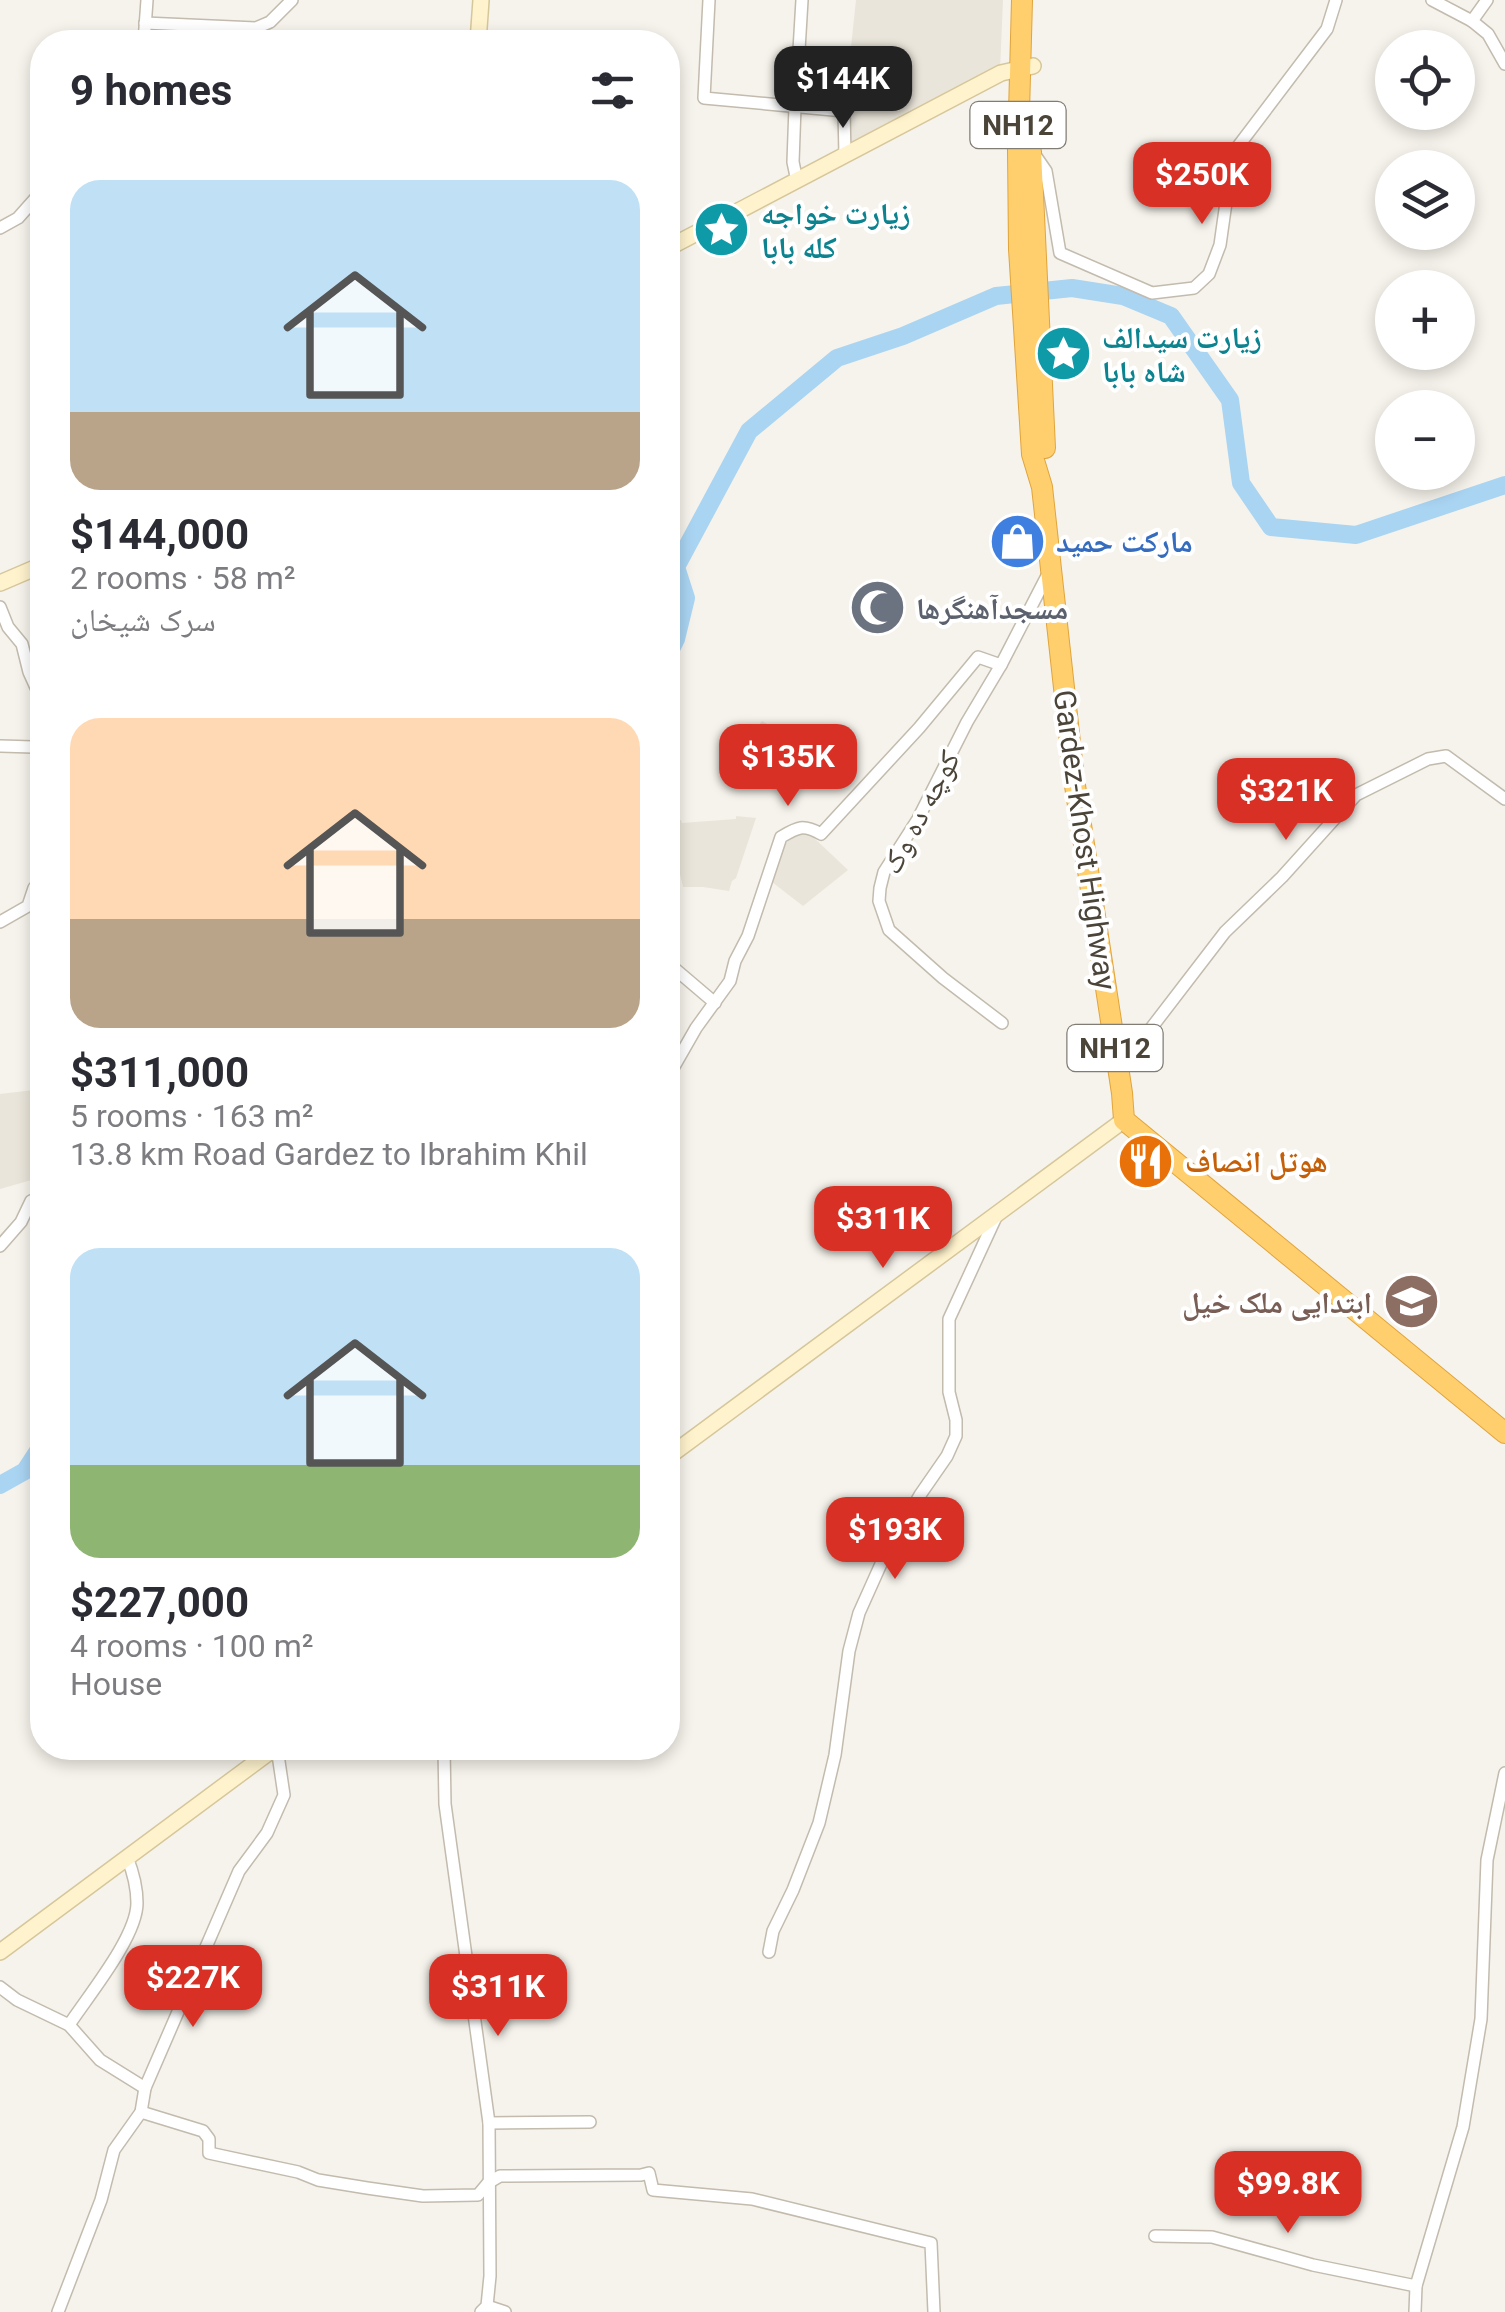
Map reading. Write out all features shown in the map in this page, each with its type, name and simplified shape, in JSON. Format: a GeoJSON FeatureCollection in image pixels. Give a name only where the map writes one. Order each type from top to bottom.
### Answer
{"type":"FeatureCollection","features":[{"type":"Feature","properties":{"kind":"highway","name":"Gardez-Khost Highway"},"geometry":{"type":"LineString","coordinates":[[1022,0],[1031,150],[1026,248]]}},
{"type":"Feature","properties":{"kind":"highway","name":"Gardez-Khost Highway"},"geometry":{"type":"LineString","coordinates":[[1034,0],[1018,150],[1031,341],[1032,454],[1042,487],[1074,778],[1124,1120]]}},
{"type":"Feature","properties":{"kind":"highway"},"geometry":{"type":"LineString","coordinates":[[1124,1120],[1505,1432]]}},
{"type":"Feature","properties":{"kind":"street"},"geometry":{"type":"LineString","coordinates":[[145,30],[147,0]]}},
{"type":"Feature","properties":{"kind":"street"},"geometry":{"type":"LineString","coordinates":[[145,23],[256,28],[270,22],[292,0]]}},
{"type":"Feature","properties":{"kind":"street"},"geometry":{"type":"LineString","coordinates":[[479,30],[481,0]]}},
{"type":"Feature","properties":{"kind":"street"},"geometry":{"type":"LineString","coordinates":[[709,0],[704,98],[844,111],[845,156]]}},
{"type":"Feature","properties":{"kind":"street"},"geometry":{"type":"LineString","coordinates":[[797,181],[792,162],[802,0]]}},
{"type":"Feature","properties":{"kind":"street"},"geometry":{"type":"LineString","coordinates":[[1031,150],[1046,171],[1060,253],[1152,294],[1194,288],[1209,274],[1220,244],[1233,153],[1327,29],[1336,0]]}},
{"type":"Feature","properties":{"kind":"street"},"geometry":{"type":"LineString","coordinates":[[1432,0],[1488,34],[1505,64]]}},
{"type":"Feature","properties":{"kind":"street"},"geometry":{"type":"LineString","coordinates":[[1472,21],[1487,0]]}},
{"type":"Feature","properties":{"kind":"street"},"geometry":{"type":"LineString","coordinates":[[680,242],[1001,73],[1027,67]]}},
{"type":"Feature","properties":{"kind":"street"},"geometry":{"type":"LineString","coordinates":[[0,228],[18,218],[30,204]]}},
{"type":"Feature","properties":{"kind":"street"},"geometry":{"type":"LineString","coordinates":[[0,583],[30,570]]}},
{"type":"Feature","properties":{"kind":"street","name":"کوچه ده وک"},"geometry":{"type":"LineString","coordinates":[[1002,1023],[889,930],[880,901],[884,872],[918,820],[1050,570]]}},
{"type":"Feature","properties":{"kind":"street"},"geometry":{"type":"LineString","coordinates":[[0,607],[8,627],[22,644],[30,674]]}},
{"type":"Feature","properties":{"kind":"street"},"geometry":{"type":"LineString","coordinates":[[680,1056],[730,982],[781,837],[799,826],[821,834],[978,657],[1001,665]]}},
{"type":"Feature","properties":{"kind":"street"},"geometry":{"type":"LineString","coordinates":[[0,746],[30,745]]}},
{"type":"Feature","properties":{"kind":"street"},"geometry":{"type":"LineString","coordinates":[[1118,1070],[1226,932],[1282,878],[1356,795],[1428,759],[1446,756],[1505,799]]}},
{"type":"Feature","properties":{"kind":"street"},"geometry":{"type":"LineString","coordinates":[[0,922],[28,906],[30,900]]}},
{"type":"Feature","properties":{"kind":"street"},"geometry":{"type":"LineString","coordinates":[[680,973],[715,1002]]}},
{"type":"Feature","properties":{"kind":"street"},"geometry":{"type":"LineString","coordinates":[[680,1448],[1124,1120]]}},
{"type":"Feature","properties":{"kind":"street"},"geometry":{"type":"LineString","coordinates":[[0,1246],[21,1222],[30,1202]]}},
{"type":"Feature","properties":{"kind":"street"},"geometry":{"type":"LineString","coordinates":[[769,1952],[773,1932],[818,1823],[835,1754],[849,1651],[859,1613],[884,1554],[956,1436],[949,1392],[949,1319],[997,1214]]}},
{"type":"Feature","properties":{"kind":"street"},"geometry":{"type":"LineString","coordinates":[[0,1952],[260,1760]]}},
{"type":"Feature","properties":{"kind":"street"},"geometry":{"type":"LineString","coordinates":[[58,2312],[101,2200],[114,2150],[141,2112],[145,2088],[239,1871],[267,1833],[284,1795],[278,1760]]}},
{"type":"Feature","properties":{"kind":"street"},"geometry":{"type":"LineString","coordinates":[[444,1760],[445,1804],[489,2122],[490,2276],[484,2309],[506,2312]]}},
{"type":"Feature","properties":{"kind":"street"},"geometry":{"type":"LineString","coordinates":[[1415,2312],[1416,2286],[1463,2127],[1481,2019],[1487,1860],[1505,1773]]}},
{"type":"Feature","properties":{"kind":"street"},"geometry":{"type":"LineString","coordinates":[[68,2025],[132,1930],[138,1906],[135,1878],[127,1858]]}},
{"type":"Feature","properties":{"kind":"street"},"geometry":{"type":"LineString","coordinates":[[0,1987],[17,2000],[68,2025],[100,2060],[145,2088]]}},
{"type":"Feature","properties":{"kind":"street"},"geometry":{"type":"LineString","coordinates":[[141,2112],[204,2131],[209,2153],[318,2180],[424,2196],[478,2195],[500,2176],[648,2173],[653,2190],[752,2199],[931,2243],[934,2312]]}},
{"type":"Feature","properties":{"kind":"street"},"geometry":{"type":"LineString","coordinates":[[489,2122],[590,2122]]}},
{"type":"Feature","properties":{"kind":"street"},"geometry":{"type":"LineString","coordinates":[[1155,2236],[1212,2237],[1416,2286]]}},
{"type":"Feature","properties":{"kind":"shaded area"},"geometry":{"type":"Polygon","coordinates":[[[856,0],[1003,0],[1000,71],[847,147],[844,113],[856,0]]]}},
{"type":"Feature","properties":{"kind":"shaded area"},"geometry":{"type":"Polygon","coordinates":[[[762,721],[786,735],[822,745],[821,761],[808,787],[742,746],[762,721]]]}},
{"type":"Feature","properties":{"kind":"shaded area"},"geometry":{"type":"Polygon","coordinates":[[[756,818],[729,891],[683,887],[680,820],[682,823],[756,818]]]}},
{"type":"Feature","properties":{"kind":"shaded area"},"geometry":{"type":"Polygon","coordinates":[[[801,831],[848,870],[803,906],[772,882],[775,857],[801,831]]]}},
{"type":"Feature","properties":{"kind":"shaded area"},"geometry":{"type":"Polygon","coordinates":[[[30,1090],[30,1180],[0,1189],[0,1094],[30,1090]]]}},
{"type":"Feature","properties":{"kind":"waterway"},"geometry":{"type":"LineString","coordinates":[[680,560],[749,431],[837,358],[903,336],[996,296],[1072,288],[1123,296],[1171,316],[1230,400],[1241,483],[1271,527],[1356,535],[1505,485]]}},
{"type":"Feature","properties":{"kind":"waterway"},"geometry":{"type":"LineString","coordinates":[[680,579],[686,598],[680,623]]}},
{"type":"Feature","properties":{"kind":"waterway"},"geometry":{"type":"LineString","coordinates":[[0,1485],[25,1471],[30,1463]]}},
{"type":"Feature","properties":{"kind":"place","name":"زیارت خواجه کله بابا"},"geometry":{"type":"Point","coordinates":[722,230]}},
{"type":"Feature","properties":{"kind":"place","name":"زیارت سیدالف شاه بابا"},"geometry":{"type":"Point","coordinates":[1063,354]}},
{"type":"Feature","properties":{"kind":"place","name":"مارکت حمید"},"geometry":{"type":"Point","coordinates":[1017,541]}},
{"type":"Feature","properties":{"kind":"place","name":"مسجدآهنگرها"},"geometry":{"type":"Point","coordinates":[877,608]}},
{"type":"Feature","properties":{"kind":"place","name":"هوتل انصاف"},"geometry":{"type":"Point","coordinates":[1146,1161]}},
{"type":"Feature","properties":{"kind":"place","name":"ابتدایی ملک خیل"},"geometry":{"type":"Point","coordinates":[1411,1302]}}]}
